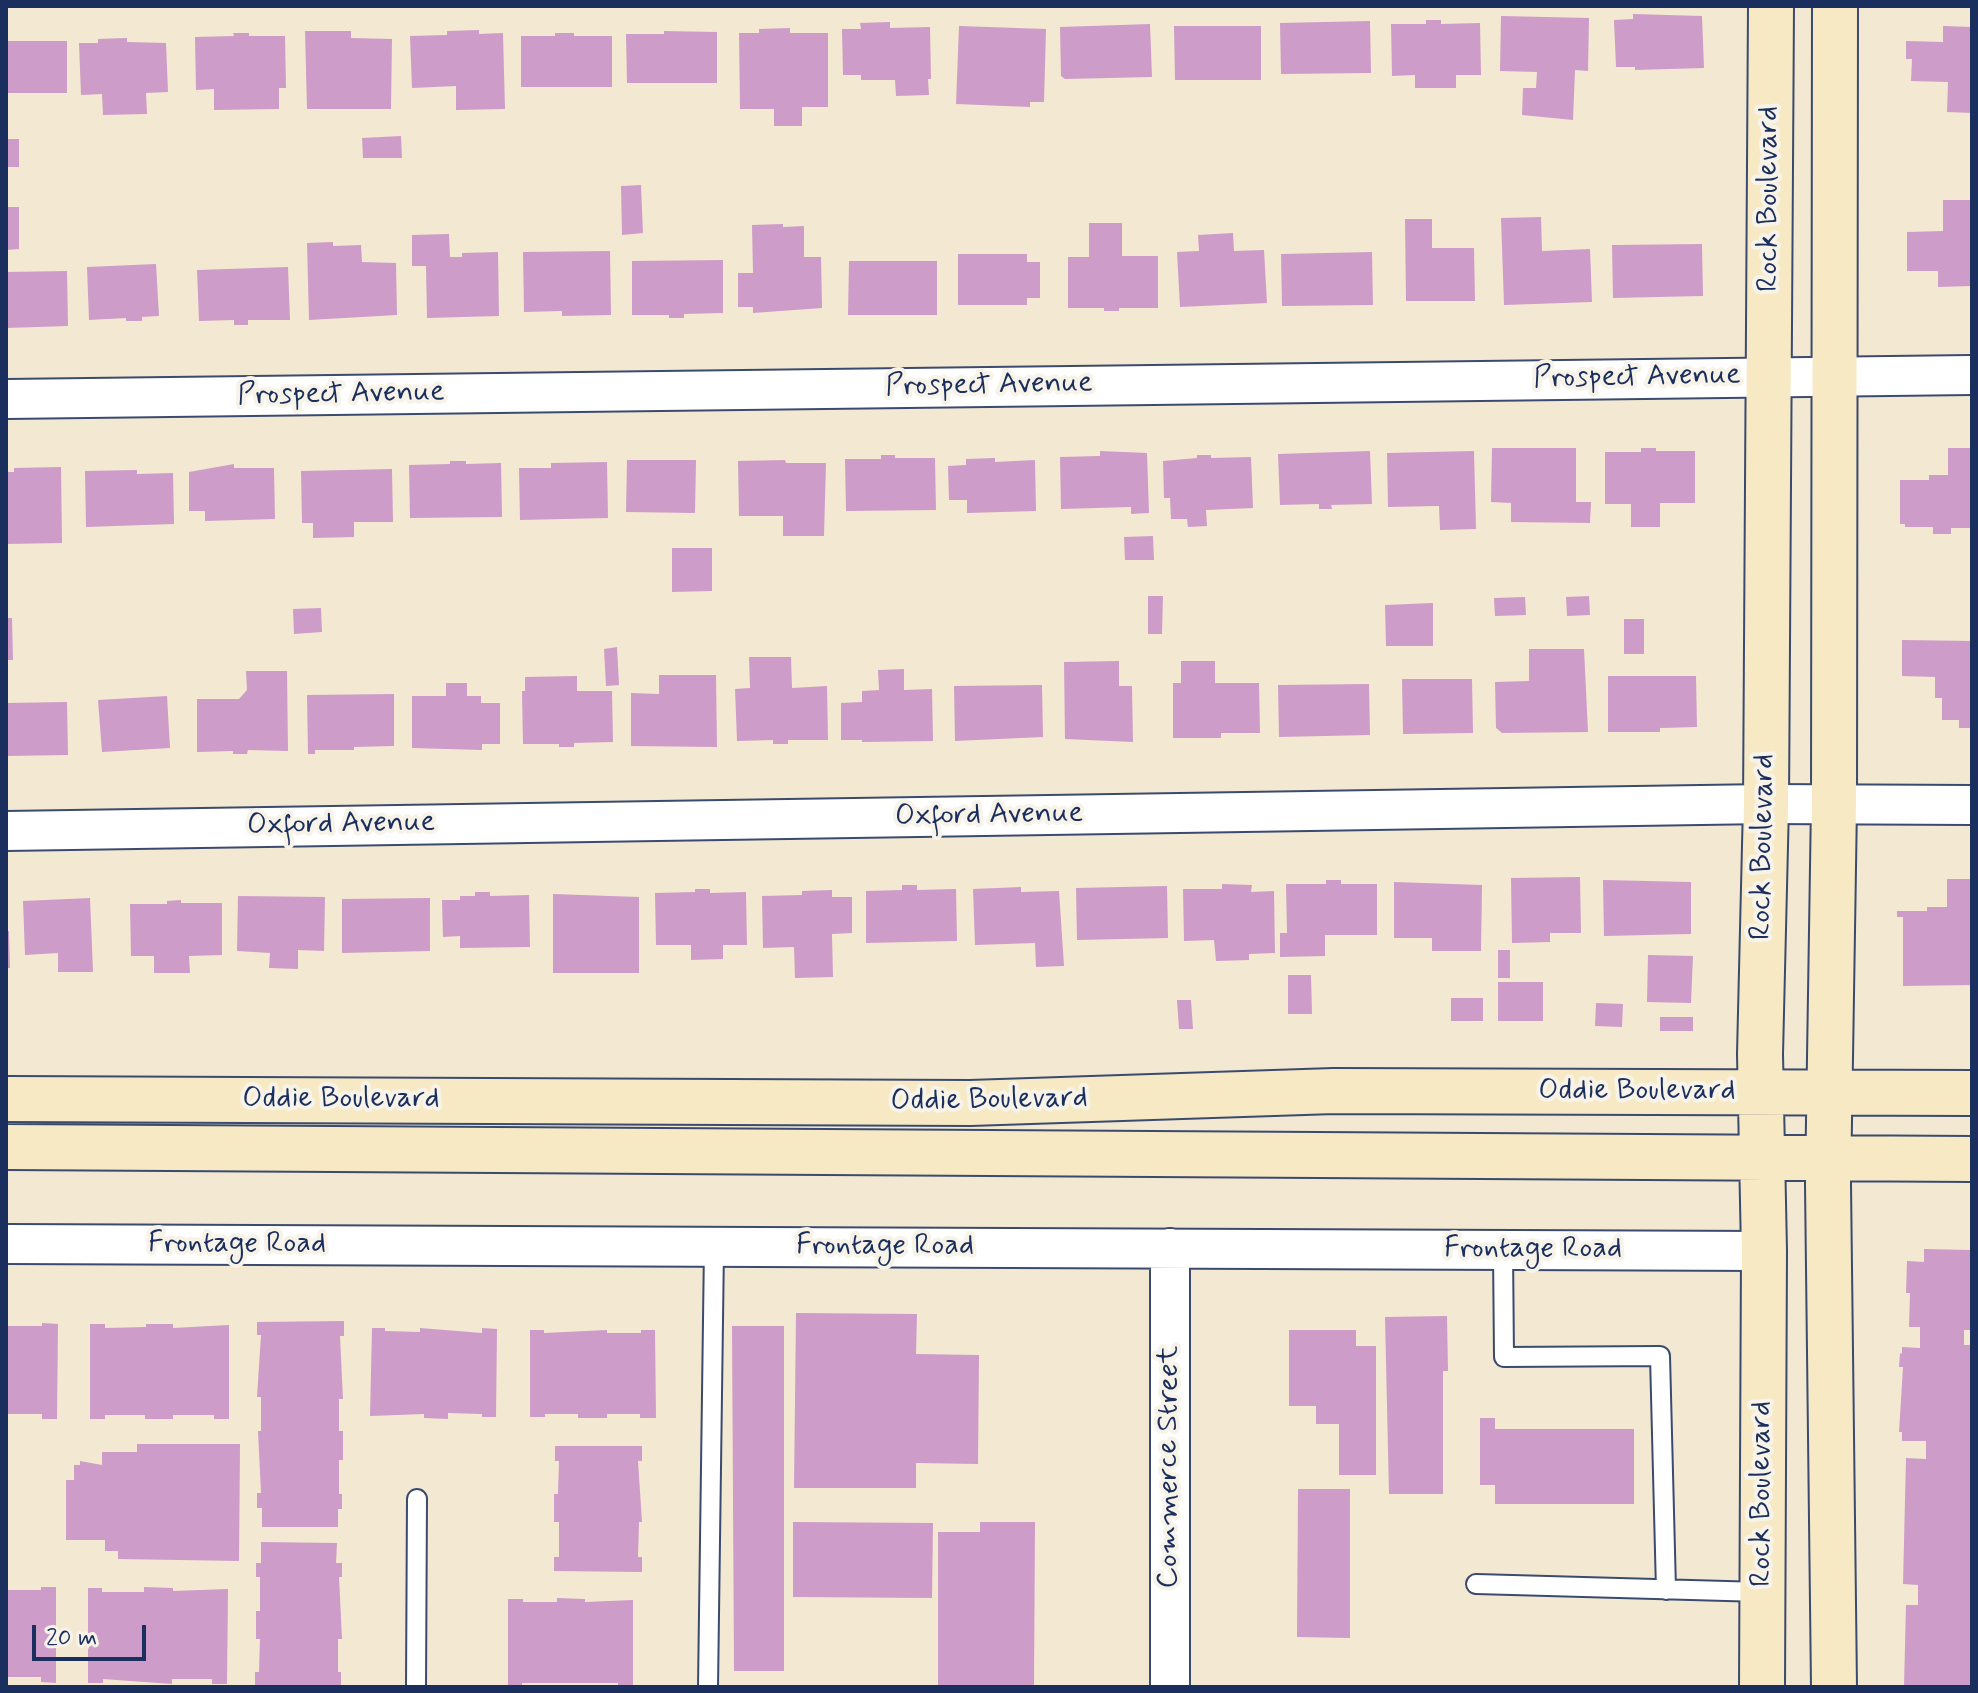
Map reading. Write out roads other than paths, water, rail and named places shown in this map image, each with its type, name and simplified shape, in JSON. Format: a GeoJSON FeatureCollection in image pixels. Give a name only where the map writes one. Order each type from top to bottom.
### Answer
{"type":"FeatureCollection","features":[{"type":"Feature","properties":{"kind":"main road","name":"Rock Boulevard"},"geometry":{"type":"LineString","coordinates":[[1762,1687],[1764,1251],[1760,1093],[1766,804],[1771,6]]}},
{"type":"Feature","properties":{"kind":"main road"},"geometry":{"type":"LineString","coordinates":[[1834,1687],[1829,1093],[1834,804],[1835,6]]}},
{"type":"Feature","properties":{"kind":"main road","name":"Oddie Boulevard"},"geometry":{"type":"LineString","coordinates":[[6,1099],[970,1103],[1334,1091],[1972,1093]]}},
{"type":"Feature","properties":{"kind":"main road","name":"Oddie Boulevard"},"geometry":{"type":"LineString","coordinates":[[6,1147],[1972,1159]]}},
{"type":"Feature","properties":{"kind":"street","name":"Prospect Avenue"},"geometry":{"type":"LineString","coordinates":[[6,399],[1972,375]]}},
{"type":"Feature","properties":{"kind":"street","name":"Oxford Avenue"},"geometry":{"type":"LineString","coordinates":[[6,831],[1766,804],[1972,805]]}},
{"type":"Feature","properties":{"kind":"street","name":"Frontage Road"},"geometry":{"type":"LineString","coordinates":[[6,1244],[1764,1251]]}},
{"type":"Feature","properties":{"kind":"street","name":"Commerce Street"},"geometry":{"type":"LineString","coordinates":[[1170,1248],[1170,1687]]}},
{"type":"Feature","properties":{"kind":"lane"},"geometry":{"type":"LineString","coordinates":[[708,1687],[714,1247]]}},
{"type":"Feature","properties":{"kind":"lane"},"geometry":{"type":"LineString","coordinates":[[1503,1250],[1504,1357],[1660,1356],[1666,1590]]}},
{"type":"Feature","properties":{"kind":"lane"},"geometry":{"type":"LineString","coordinates":[[416,1687],[417,1499]]}},
{"type":"Feature","properties":{"kind":"lane"},"geometry":{"type":"LineString","coordinates":[[1476,1584],[1762,1592]]}}]}
